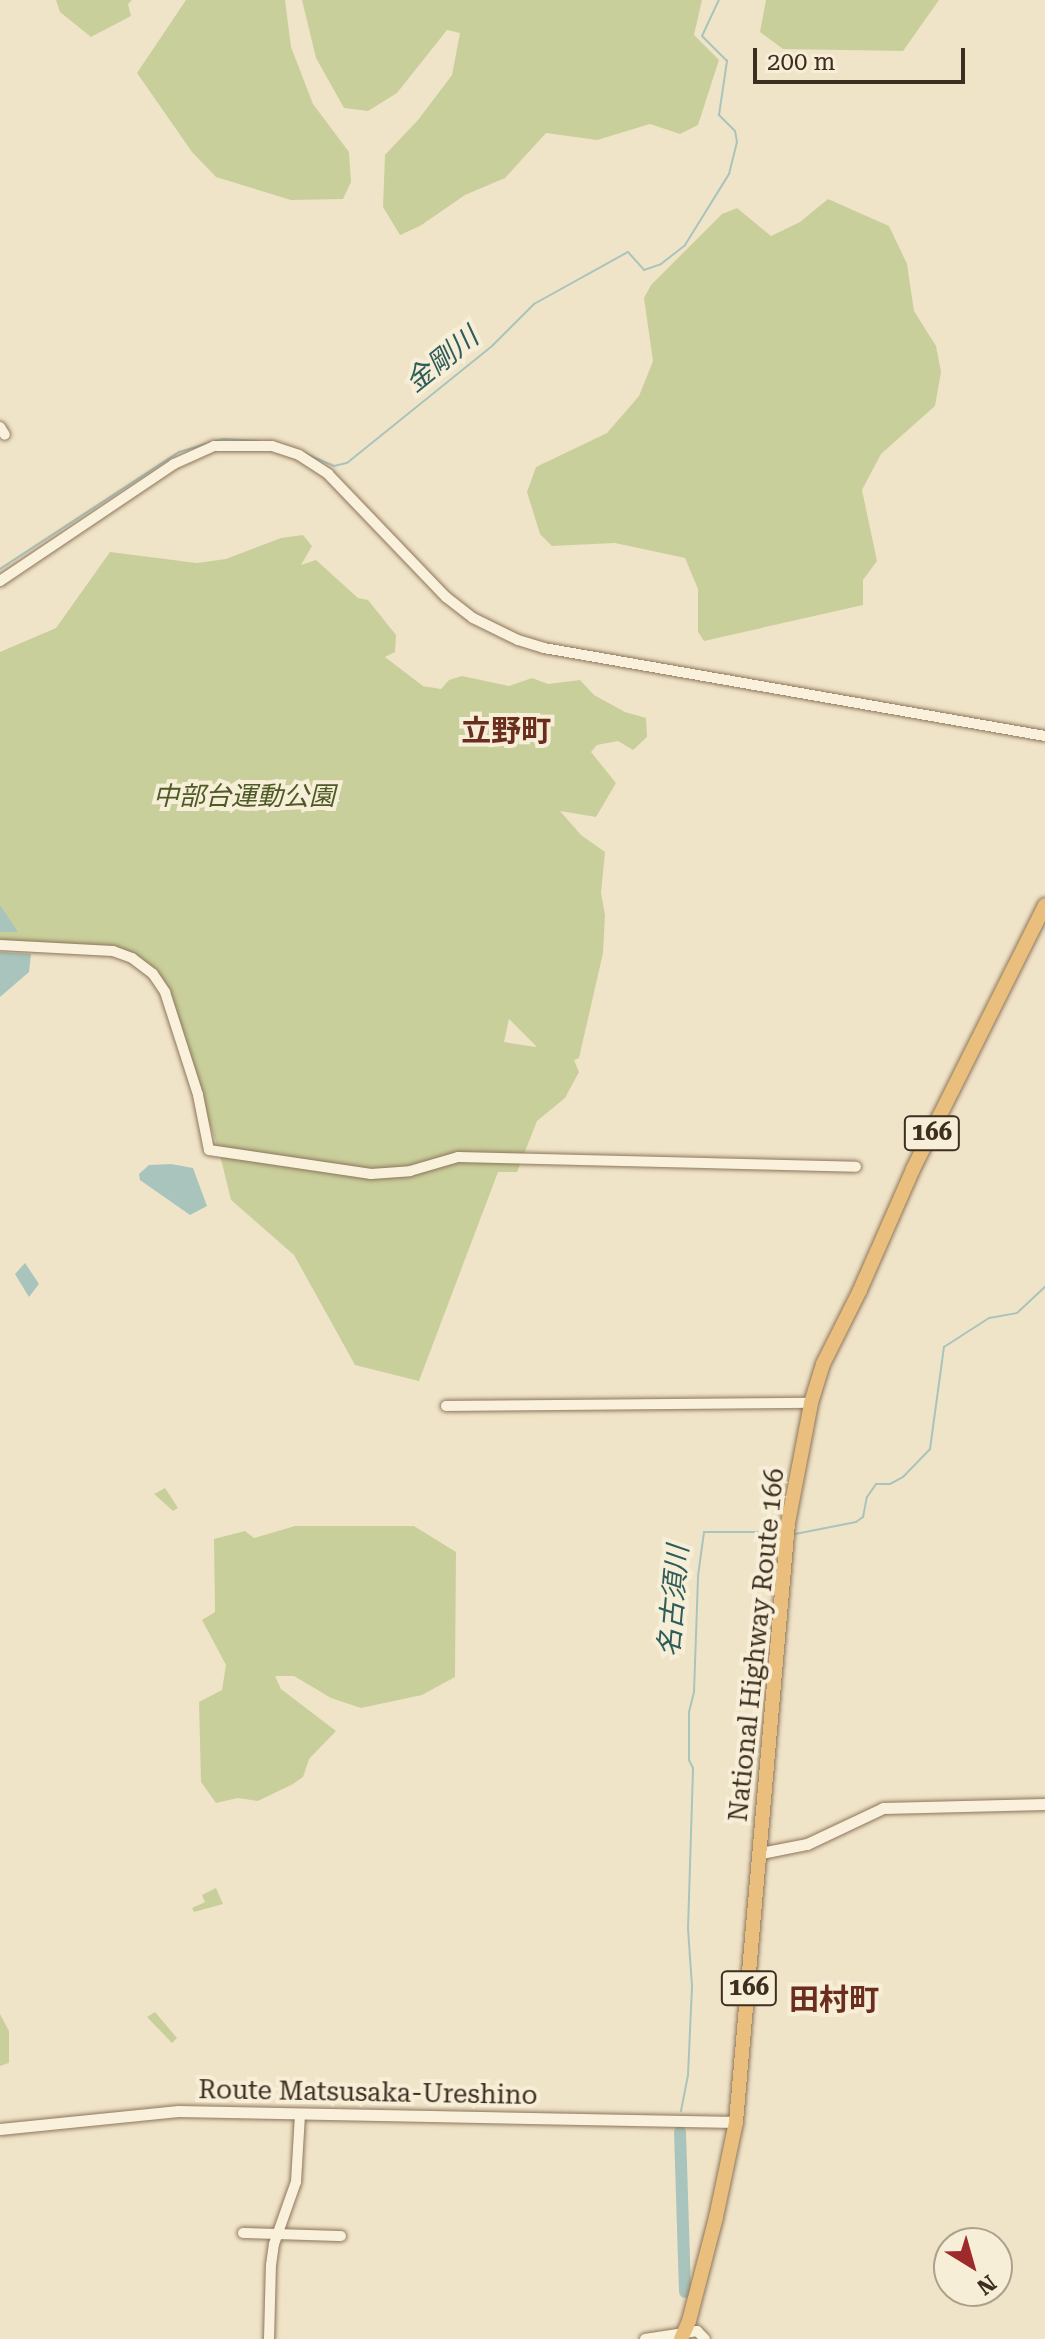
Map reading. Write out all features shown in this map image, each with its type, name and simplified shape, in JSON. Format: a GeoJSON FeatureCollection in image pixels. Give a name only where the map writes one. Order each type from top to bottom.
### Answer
{"type":"FeatureCollection","features":[{"type":"Feature","properties":{"kind":"highway","name":"National Highway Route 166"},"geometry":{"type":"LineString","coordinates":[[681,2337],[716,2217],[736,2122],[788,1523],[811,1403],[823,1364],[860,1290],[909,1169],[1045,905]]}},
{"type":"Feature","properties":{"kind":"main road"},"geometry":{"type":"LineString","coordinates":[[761,1853],[807,1844],[883,1808],[1045,1804]]}},
{"type":"Feature","properties":{"kind":"main road","name":"Route Matsusaka-Ureshino"},"geometry":{"type":"LineString","coordinates":[[0,2129],[178,2111],[736,2122]]}},
{"type":"Feature","properties":{"kind":"street"},"geometry":{"type":"LineString","coordinates":[[0,581],[174,464],[214,446],[272,446],[299,455],[328,474],[446,597],[473,618],[518,640],[544,648],[1045,736]]}},
{"type":"Feature","properties":{"kind":"street"},"geometry":{"type":"LineString","coordinates":[[0,945],[113,951],[132,958],[153,974],[165,992],[198,1095],[209,1150],[371,1174],[410,1171],[458,1157],[856,1167]]}},
{"type":"Feature","properties":{"kind":"street"},"geometry":{"type":"LineString","coordinates":[[446,1406],[811,1403]]}},
{"type":"Feature","properties":{"kind":"street"},"geometry":{"type":"LineString","coordinates":[[269,2339],[271,2265],[298,2174],[300,2115]]}},
{"type":"Feature","properties":{"kind":"street"},"geometry":{"type":"LineString","coordinates":[[243,2233],[341,2236]]}},
{"type":"Feature","properties":{"kind":"street"},"geometry":{"type":"LineString","coordinates":[[645,2339],[681,2337],[697,2331],[705,2339]]}},
{"type":"Feature","properties":{"kind":"green space"},"geometry":{"type":"Polygon","coordinates":[[[56,0],[132,0],[128,4],[131,16],[91,37],[60,12],[56,0]]]}},
{"type":"Feature","properties":{"kind":"green space"},"geometry":{"type":"Polygon","coordinates":[[[186,0],[285,0],[291,47],[313,104],[349,152],[351,182],[343,199],[291,200],[216,177],[192,152],[137,73],[186,0]]]}},
{"type":"Feature","properties":{"kind":"green space"},"geometry":{"type":"Polygon","coordinates":[[[302,0],[702,0],[694,35],[719,60],[698,125],[680,134],[650,124],[597,140],[546,133],[505,178],[465,195],[420,226],[400,235],[383,207],[385,155],[418,120],[452,75],[460,33],[447,30],[397,93],[368,111],[344,108],[316,58],[302,0]]]}},
{"type":"Feature","properties":{"kind":"green space"},"geometry":{"type":"Polygon","coordinates":[[[766,0],[939,0],[903,51],[783,49],[760,32],[766,0]]]}},
{"type":"Feature","properties":{"kind":"green space"},"geometry":{"type":"Polygon","coordinates":[[[828,199],[889,226],[907,264],[914,311],[936,346],[941,372],[935,406],[881,454],[862,490],[877,561],[863,580],[863,605],[704,641],[698,632],[698,589],[685,558],[615,543],[552,546],[540,534],[527,492],[536,467],[607,433],[639,396],[653,361],[644,298],[651,285],[722,214],[737,208],[771,236],[800,222],[828,199]]]}},
{"type":"Feature","properties":{"kind":"green space","name":"中部台運動公園"},"geometry":{"type":"Polygon","coordinates":[[[303,535],[312,546],[301,565],[316,560],[358,598],[368,600],[396,635],[395,652],[385,657],[423,686],[441,689],[449,680],[462,676],[509,686],[532,678],[548,684],[580,680],[594,695],[625,712],[646,718],[647,737],[633,750],[618,741],[597,745],[591,752],[616,783],[596,817],[560,811],[581,835],[605,852],[601,893],[605,915],[603,953],[579,1058],[574,1060],[579,1072],[565,1098],[537,1121],[517,1172],[498,1172],[419,1381],[355,1365],[294,1255],[231,1200],[219,1151],[165,992],[153,974],[113,951],[0,940],[0,652],[56,628],[110,552],[197,563],[226,559],[281,538],[303,535]],[[509,1019],[504,1042],[536,1046],[509,1019]]]}},
{"type":"Feature","properties":{"kind":"green space"},"geometry":{"type":"Polygon","coordinates":[[[165,1488],[178,1508],[173,1511],[154,1494],[165,1488]]]}},
{"type":"Feature","properties":{"kind":"green space"},"geometry":{"type":"Polygon","coordinates":[[[295,1526],[414,1526],[456,1552],[455,1677],[422,1695],[361,1708],[331,1698],[294,1676],[275,1676],[281,1689],[336,1731],[309,1759],[303,1777],[293,1784],[258,1801],[238,1798],[216,1803],[201,1782],[199,1702],[222,1690],[226,1665],[202,1620],[215,1612],[214,1539],[245,1531],[254,1538],[295,1526]]]}},
{"type":"Feature","properties":{"kind":"green space"},"geometry":{"type":"Polygon","coordinates":[[[216,1888],[223,1904],[194,1912],[192,1908],[205,1902],[202,1895],[216,1888]]]}},
{"type":"Feature","properties":{"kind":"green space"},"geometry":{"type":"Polygon","coordinates":[[[155,2012],[177,2038],[172,2043],[147,2017],[155,2012]]]}},
{"type":"Feature","properties":{"kind":"green space"},"geometry":{"type":"Polygon","coordinates":[[[0,2014],[9,2031],[9,2063],[0,2066],[0,2014]]]}},
{"type":"Feature","properties":{"kind":"water"},"geometry":{"type":"Polygon","coordinates":[[[0,905],[18,932],[0,932],[0,905]]]}},
{"type":"Feature","properties":{"kind":"water"},"geometry":{"type":"Polygon","coordinates":[[[0,952],[31,954],[29,972],[0,997],[0,952]]]}},
{"type":"Feature","properties":{"kind":"water"},"geometry":{"type":"Polygon","coordinates":[[[171,1164],[193,1168],[207,1206],[190,1215],[140,1180],[139,1174],[149,1165],[171,1164]]]}},
{"type":"Feature","properties":{"kind":"water"},"geometry":{"type":"Polygon","coordinates":[[[25,1263],[39,1284],[29,1297],[15,1274],[25,1263]]]}},
{"type":"Feature","properties":{"kind":"waterway","name":"金剛川"},"geometry":{"type":"LineString","coordinates":[[306,454],[334,466],[347,463],[493,345],[534,304],[628,252],[644,270],[661,264],[685,245],[729,174],[737,142],[735,131],[719,115],[727,61],[702,36],[719,0]]}},
{"type":"Feature","properties":{"kind":"waterway","name":"金剛川"},"geometry":{"type":"LineString","coordinates":[[0,569],[179,452],[223,439],[258,441]]}},
{"type":"Feature","properties":{"kind":"waterway","name":"名古須川"},"geometry":{"type":"LineString","coordinates":[[795,1534],[856,1522],[863,1517],[867,1497],[876,1484],[890,1484],[903,1477],[930,1449],[944,1347],[989,1318],[1017,1313],[1045,1287]]}},
{"type":"Feature","properties":{"kind":"waterway","name":"名古須川"},"geometry":{"type":"LineString","coordinates":[[681,2111],[688,2075],[692,1986],[688,1929],[693,1768],[689,1760],[689,1712],[694,1692],[698,1576],[704,1532],[781,1532]]}},
{"type":"Feature","properties":{"kind":"waterway","name":"名古須川"},"geometry":{"type":"LineString","coordinates":[[680,2132],[685,2292]]}},
{"type":"Feature","properties":{"kind":"district","name":"立野町"},"geometry":{"type":"Point","coordinates":[506,731]}},
{"type":"Feature","properties":{"kind":"district","name":"田村町"},"geometry":{"type":"Point","coordinates":[834,2000]}}]}
